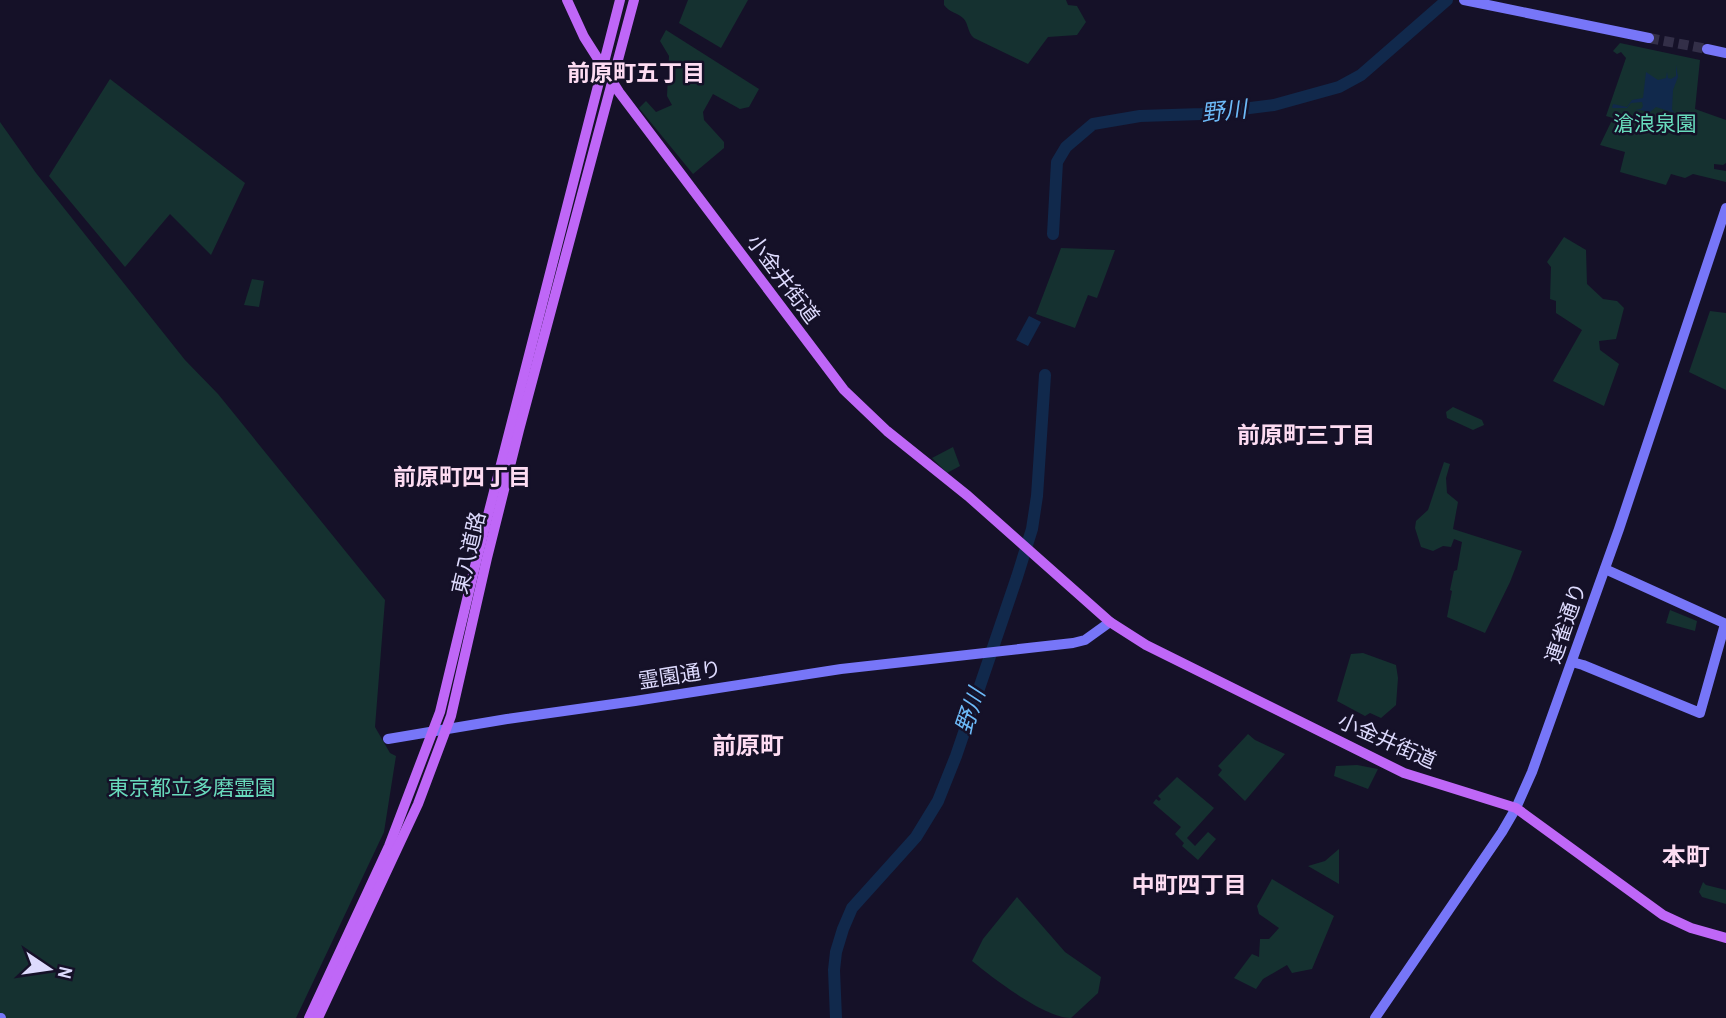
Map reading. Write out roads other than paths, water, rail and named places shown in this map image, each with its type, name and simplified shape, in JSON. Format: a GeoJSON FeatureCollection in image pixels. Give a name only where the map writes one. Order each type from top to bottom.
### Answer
{"type":"FeatureCollection","features":[{"type":"Feature","properties":{"kind":"main road","name":"小金井街道"},"geometry":{"type":"LineString","coordinates":[[567,0],[584,37],[611,81],[844,390],[887,431],[968,496],[1110,622],[1176,661],[1382,763],[1424,781],[1516,808],[1663,915],[1691,928],[1726,937]]}},
{"type":"Feature","properties":{"kind":"main road","name":"東八道路"},"geometry":{"type":"LineString","coordinates":[[309,1018],[389,846],[434,732],[620,0]]}},
{"type":"Feature","properties":{"kind":"main road","name":"東八道路"},"geometry":{"type":"LineString","coordinates":[[318,1018],[418,804],[447,729],[487,558],[634,0]]}},
{"type":"Feature","properties":{"kind":"main road"},"geometry":{"type":"LineString","coordinates":[[584,37],[599,43],[611,32]]}},
{"type":"Feature","properties":{"kind":"street"},"geometry":{"type":"LineString","coordinates":[[1464,0],[1649,38]]}},
{"type":"Feature","properties":{"kind":"street"},"geometry":{"type":"LineString","coordinates":[[1707,49],[1726,53]]}},
{"type":"Feature","properties":{"kind":"street","name":"連雀通り"},"geometry":{"type":"LineString","coordinates":[[1375,1018],[1516,808],[1547,734],[1605,569],[1726,208]]}},
{"type":"Feature","properties":{"kind":"street"},"geometry":{"type":"LineString","coordinates":[[1572,662],[1583,664],[1700,713],[1726,624],[1605,569]]}},
{"type":"Feature","properties":{"kind":"street","name":"霊園通り"},"geometry":{"type":"LineString","coordinates":[[388,739],[841,669],[1085,640],[1110,622]]}},
{"type":"Feature","properties":{"kind":"water"},"geometry":{"type":"Polygon","coordinates":[[[1676,65],[1678,77],[1673,90],[1672,110],[1675,113],[1656,107],[1650,112],[1635,109],[1641,109],[1642,102],[1631,103],[1627,108],[1612,108],[1613,104],[1627,107],[1632,100],[1643,98],[1646,72],[1658,80],[1666,78],[1667,72],[1668,78],[1671,79],[1676,76],[1676,65]]]}},
{"type":"Feature","properties":{"kind":"water"},"geometry":{"type":"Polygon","coordinates":[[[1029,316],[1041,322],[1028,346],[1016,340],[1029,316]]]}},
{"type":"Feature","properties":{"kind":"waterway","name":"野川"},"geometry":{"type":"LineString","coordinates":[[1053,234],[1057,162],[1066,147],[1093,124],[1140,116],[1202,114],[1274,105],[1339,87],[1361,75],[1447,0]]}},
{"type":"Feature","properties":{"kind":"waterway","name":"野川"},"geometry":{"type":"LineString","coordinates":[[836,1018],[834,970],[843,929],[852,908],[916,837],[938,801],[1017,577],[1032,529],[1037,496],[1045,375]]}},
{"type":"Feature","properties":{"kind":"tunnel"},"geometry":{"type":"LineString","coordinates":[[1649,38],[1707,49]]}},
{"type":"Feature","properties":{"kind":"district","name":"前原町五丁目"},"geometry":{"type":"Point","coordinates":[636,73]}},
{"type":"Feature","properties":{"kind":"district","name":"前原町三丁目"},"geometry":{"type":"Point","coordinates":[1306,435]}},
{"type":"Feature","properties":{"kind":"district","name":"前原町四丁目"},"geometry":{"type":"Point","coordinates":[462,477]}},
{"type":"Feature","properties":{"kind":"district","name":"前原町"},"geometry":{"type":"Point","coordinates":[748,746]}},
{"type":"Feature","properties":{"kind":"district","name":"本町"},"geometry":{"type":"Point","coordinates":[1686,857]}},
{"type":"Feature","properties":{"kind":"district","name":"中町四丁目"},"geometry":{"type":"Point","coordinates":[1189,885]}},
{"type":"Feature","properties":{"kind":"park label","name":"滄浪泉園"},"geometry":{"type":"Point","coordinates":[1655,124]}},
{"type":"Feature","properties":{"kind":"park label","name":"東京都立多磨霊園"},"geometry":{"type":"Point","coordinates":[192,788]}}]}
